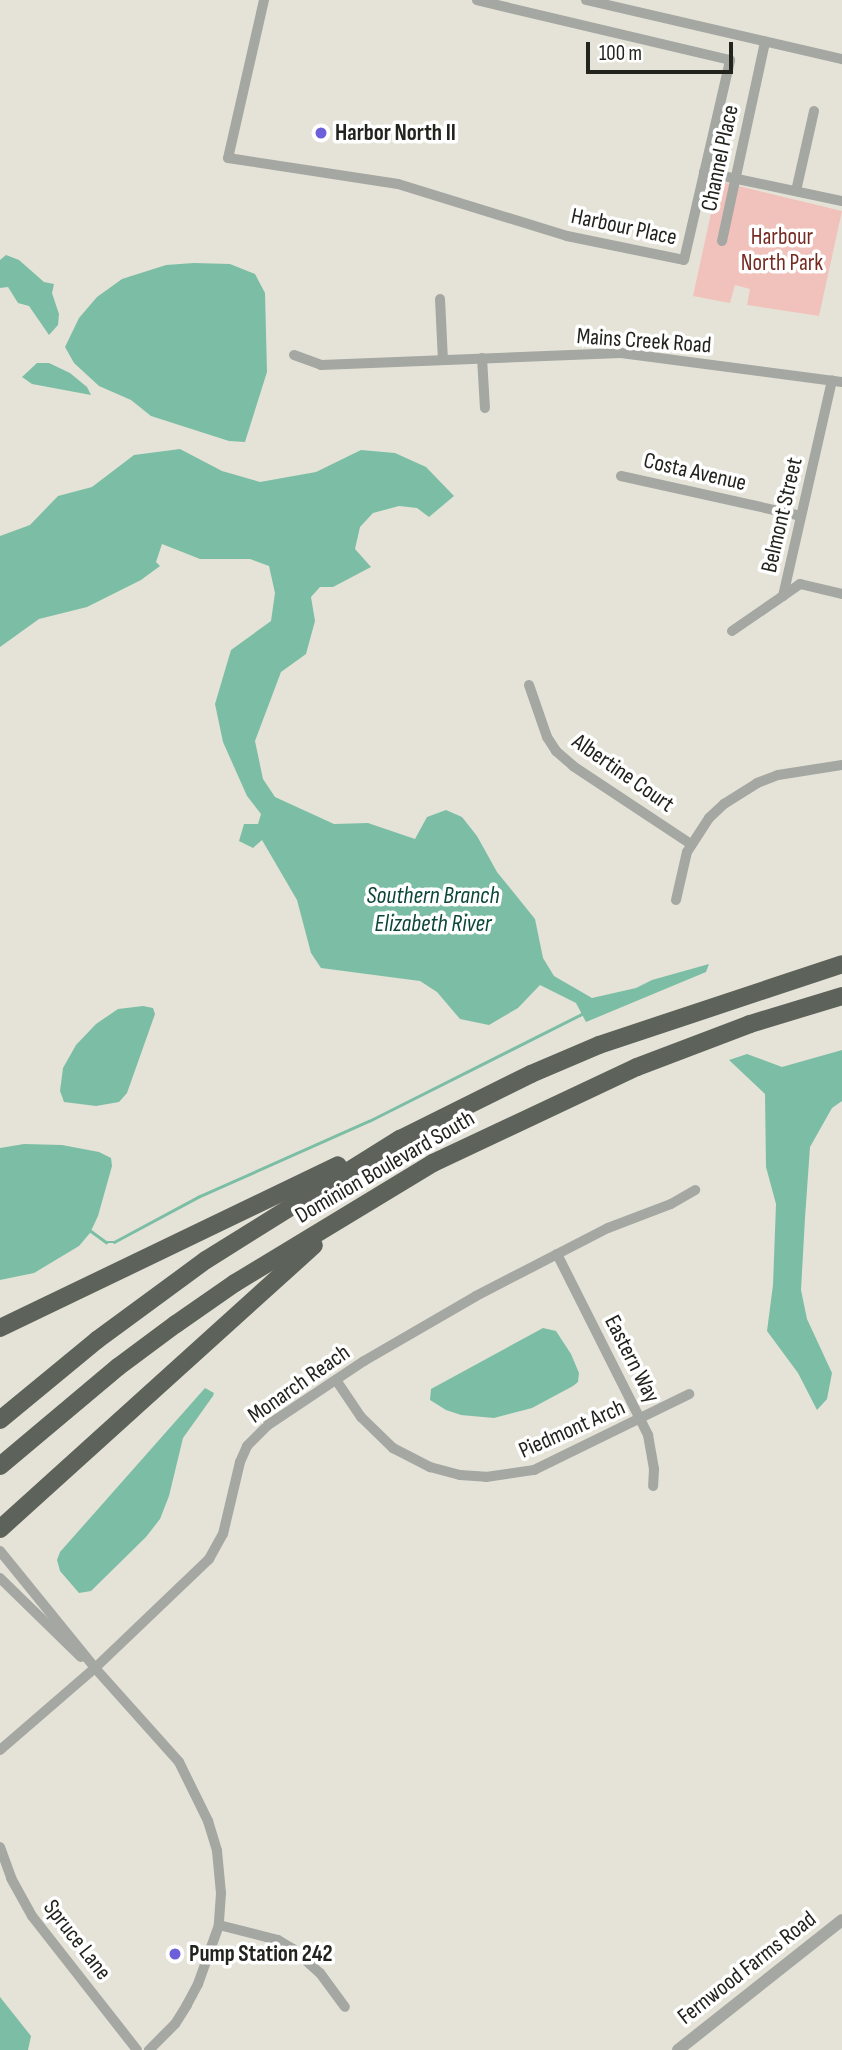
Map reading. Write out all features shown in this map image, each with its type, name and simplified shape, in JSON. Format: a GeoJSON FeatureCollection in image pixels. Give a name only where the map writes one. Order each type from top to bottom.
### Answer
{"type":"FeatureCollection","features":[{"type":"Feature","properties":{"kind":"highway","name":"Dominion Boulevard South"},"geometry":{"type":"LineString","coordinates":[[0,1420],[97,1340],[206,1260],[400,1139],[531,1074],[599,1045],[842,964]]}},
{"type":"Feature","properties":{"kind":"highway","name":"Dominion Boulevard South"},"geometry":{"type":"LineString","coordinates":[[0,1466],[118,1367],[176,1324],[235,1283],[433,1163],[614,1077],[750,1024],[842,996]]}},
{"type":"Feature","properties":{"kind":"highway"},"geometry":{"type":"LineString","coordinates":[[0,1328],[313,1176],[400,1139]]}},
{"type":"Feature","properties":{"kind":"highway"},"geometry":{"type":"LineString","coordinates":[[0,1529],[354,1210]]}},
{"type":"Feature","properties":{"kind":"street","name":"Harbour Place"},"geometry":{"type":"LineString","coordinates":[[264,0],[228,158],[398,184],[567,236],[684,260],[730,60],[515,4],[477,0]]}},
{"type":"Feature","properties":{"kind":"street"},"geometry":{"type":"LineString","coordinates":[[586,0],[842,59]]}},
{"type":"Feature","properties":{"kind":"street","name":"Channel Place"},"geometry":{"type":"LineString","coordinates":[[722,242],[765,42]]}},
{"type":"Feature","properties":{"kind":"street"},"geometry":{"type":"LineString","coordinates":[[796,191],[814,111]]}},
{"type":"Feature","properties":{"kind":"street"},"geometry":{"type":"LineString","coordinates":[[704,172],[842,201]]}},
{"type":"Feature","properties":{"kind":"street"},"geometry":{"type":"LineString","coordinates":[[440,299],[443,360]]}},
{"type":"Feature","properties":{"kind":"street","name":"Mains Creek Road"},"geometry":{"type":"LineString","coordinates":[[294,355],[321,365],[621,354],[837,382]]}},
{"type":"Feature","properties":{"kind":"street"},"geometry":{"type":"LineString","coordinates":[[482,358],[485,408]]}},
{"type":"Feature","properties":{"kind":"street","name":"Belmont Street"},"geometry":{"type":"LineString","coordinates":[[732,631],[783,596],[801,516],[837,382]]}},
{"type":"Feature","properties":{"kind":"street","name":"Costa Avenue"},"geometry":{"type":"LineString","coordinates":[[621,475],[801,516]]}},
{"type":"Feature","properties":{"kind":"street"},"geometry":{"type":"LineString","coordinates":[[783,596],[800,584],[842,594]]}},
{"type":"Feature","properties":{"kind":"street","name":"Albertine Court"},"geometry":{"type":"LineString","coordinates":[[529,685],[547,737],[556,751],[691,844]]}},
{"type":"Feature","properties":{"kind":"street"},"geometry":{"type":"LineString","coordinates":[[676,900],[682,867],[691,844],[724,804],[757,783],[778,775],[842,765]]}},
{"type":"Feature","properties":{"kind":"street","name":"Monarch Reach"},"geometry":{"type":"LineString","coordinates":[[0,1749],[95,1668],[209,1559],[223,1534],[240,1462],[253,1439],[275,1419],[476,1296],[557,1254],[695,1190]]}},
{"type":"Feature","properties":{"kind":"street","name":"Eastern Way"},"geometry":{"type":"LineString","coordinates":[[557,1254],[641,1419],[653,1452],[653,1486]]}},
{"type":"Feature","properties":{"kind":"street","name":"Piedmont Arch"},"geometry":{"type":"LineString","coordinates":[[336,1380],[361,1418],[393,1448],[430,1467],[460,1475],[511,1475],[534,1470],[689,1394]]}},
{"type":"Feature","properties":{"kind":"street"},"geometry":{"type":"LineString","coordinates":[[0,1551],[95,1668],[179,1762],[194,1789],[217,1851],[219,1925],[198,1984],[187,2005],[175,2024],[149,2050]]}},
{"type":"Feature","properties":{"kind":"street"},"geometry":{"type":"LineString","coordinates":[[0,1578],[57,1637],[95,1668]]}},
{"type":"Feature","properties":{"kind":"street","name":"Spruce Lane"},"geometry":{"type":"LineString","coordinates":[[0,1846],[11,1878],[32,1916],[137,2050]]}},
{"type":"Feature","properties":{"kind":"street","name":"Fernwood Farms Road"},"geometry":{"type":"LineString","coordinates":[[678,2050],[842,1920]]}},
{"type":"Feature","properties":{"kind":"street"},"geometry":{"type":"LineString","coordinates":[[219,1925],[278,1940],[293,1949],[320,1973],[345,2007]]}},
{"type":"Feature","properties":{"kind":"green space","name":"Harbour North Park"},"geometry":{"type":"Polygon","coordinates":[[[718,181],[842,211],[819,316],[747,305],[750,289],[735,285],[730,303],[693,296],[718,181]]]}},
{"type":"Feature","properties":{"kind":"water"},"geometry":{"type":"Polygon","coordinates":[[[6,255],[19,260],[44,282],[54,284],[52,293],[59,314],[58,325],[49,335],[29,306],[18,303],[8,287],[0,288],[0,260],[6,255]]]}},
{"type":"Feature","properties":{"kind":"water"},"geometry":{"type":"Polygon","coordinates":[[[230,264],[255,274],[265,293],[267,372],[245,442],[229,441],[151,416],[131,400],[99,386],[74,363],[65,347],[79,318],[97,297],[122,279],[166,265],[230,264]]]}},
{"type":"Feature","properties":{"kind":"water"},"geometry":{"type":"Polygon","coordinates":[[[37,363],[49,363],[70,373],[87,387],[91,395],[32,384],[22,377],[37,363]]]}},
{"type":"Feature","properties":{"kind":"water","name":"Southern Branch Elizabeth River"},"geometry":{"type":"Polygon","coordinates":[[[180,449],[222,471],[260,482],[316,472],[361,450],[395,453],[426,467],[454,496],[429,517],[417,508],[399,506],[373,513],[360,527],[355,549],[371,567],[333,587],[320,587],[311,597],[315,621],[306,654],[281,672],[255,741],[263,779],[275,797],[334,824],[368,823],[415,839],[427,817],[446,810],[462,817],[477,836],[497,872],[535,919],[543,958],[554,976],[592,998],[636,988],[652,980],[709,964],[706,972],[586,1022],[576,1003],[540,985],[518,1008],[489,1025],[460,1019],[437,992],[420,981],[321,968],[311,953],[297,900],[262,840],[253,848],[239,841],[244,824],[258,824],[261,814],[247,796],[223,742],[215,704],[231,650],[271,621],[275,593],[269,566],[250,559],[200,559],[162,544],[156,562],[160,566],[141,580],[87,607],[39,619],[0,647],[0,536],[30,525],[58,496],[92,487],[134,455],[180,449]]]}},
{"type":"Feature","properties":{"kind":"water"},"geometry":{"type":"Polygon","coordinates":[[[143,1006],[153,1008],[155,1014],[127,1093],[119,1102],[96,1106],[64,1102],[60,1091],[63,1068],[76,1045],[96,1024],[118,1009],[143,1006]]]}},
{"type":"Feature","properties":{"kind":"water"},"geometry":{"type":"Polygon","coordinates":[[[842,1050],[842,1101],[832,1108],[810,1147],[805,1218],[801,1290],[807,1319],[832,1373],[827,1399],[817,1410],[798,1373],[767,1331],[773,1285],[776,1204],[766,1167],[765,1094],[729,1060],[747,1054],[782,1067],[842,1050]]]}},
{"type":"Feature","properties":{"kind":"water"},"geometry":{"type":"Polygon","coordinates":[[[24,1144],[62,1145],[99,1152],[111,1158],[112,1166],[98,1216],[90,1233],[79,1246],[34,1273],[0,1280],[0,1148],[24,1144]]]}},
{"type":"Feature","properties":{"kind":"water"},"geometry":{"type":"Polygon","coordinates":[[[543,1328],[556,1331],[571,1354],[579,1373],[578,1382],[573,1386],[532,1408],[494,1418],[461,1415],[430,1400],[431,1389],[543,1328]]]}},
{"type":"Feature","properties":{"kind":"water"},"geometry":{"type":"Polygon","coordinates":[[[205,1388],[214,1393],[213,1396],[183,1438],[169,1496],[160,1519],[146,1537],[91,1591],[79,1593],[60,1571],[57,1560],[60,1552],[205,1388]]]}},
{"type":"Feature","properties":{"kind":"water"},"geometry":{"type":"Polygon","coordinates":[[[0,1997],[31,2036],[28,2050],[0,2050],[0,1997]]]}},
{"type":"Feature","properties":{"kind":"waterway"},"geometry":{"type":"LineString","coordinates":[[91,1231],[106,1242],[114,1242],[198,1197],[369,1121],[582,1014]]}},
{"type":"Feature","properties":{"kind":"place","name":"Harbor North II"},"geometry":{"type":"Point","coordinates":[321,133]}},
{"type":"Feature","properties":{"kind":"place","name":"Pump Station 242"},"geometry":{"type":"Point","coordinates":[175,1954]}}]}
